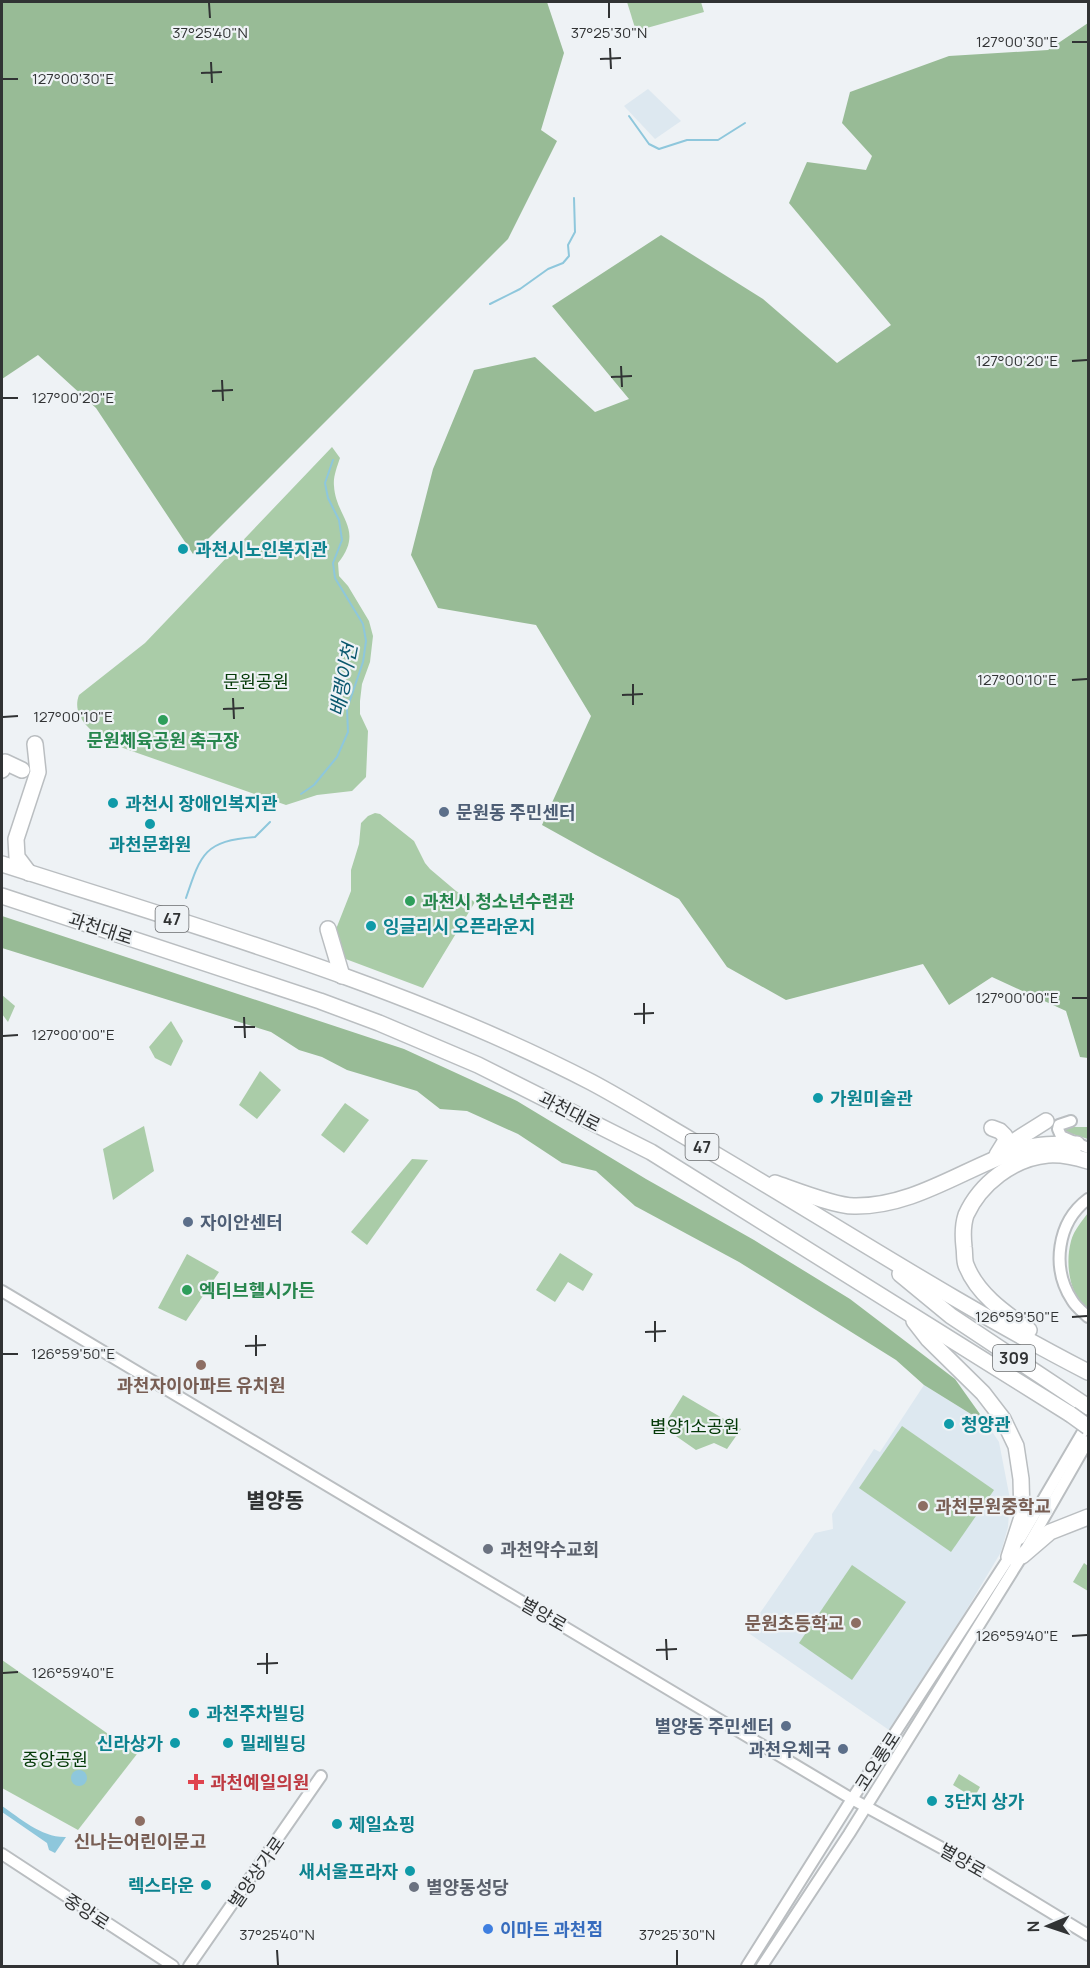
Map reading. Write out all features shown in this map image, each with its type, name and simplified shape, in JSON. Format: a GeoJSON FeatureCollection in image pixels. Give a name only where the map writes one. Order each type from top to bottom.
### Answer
{"type":"FeatureCollection","features":[{"type":"Feature","properties":{"kind":"highway"},"geometry":{"type":"LineString","coordinates":[[29,873],[17,857],[16,839],[38,772],[35,744]]}},
{"type":"Feature","properties":{"kind":"highway"},"geometry":{"type":"LineString","coordinates":[[2,770],[5,762],[22,770]]}},
{"type":"Feature","properties":{"kind":"highway","name":"과천대로"},"geometry":{"type":"LineString","coordinates":[[2,864],[342,976],[497,1037],[592,1083],[749,1174],[866,1246],[1045,1349],[1089,1371]]}},
{"type":"Feature","properties":{"kind":"highway","name":"과천대로"},"geometry":{"type":"LineString","coordinates":[[2,896],[320,1001],[478,1065],[651,1152],[1089,1425]]}},
{"type":"Feature","properties":{"kind":"highway"},"geometry":{"type":"LineString","coordinates":[[328,929],[342,976]]}},
{"type":"Feature","properties":{"kind":"highway"},"geometry":{"type":"LineString","coordinates":[[994,1160],[1016,1140],[1046,1121]]}},
{"type":"Feature","properties":{"kind":"highway"},"geometry":{"type":"LineString","coordinates":[[992,1128],[1005,1136],[1005,1142],[994,1160]]}},
{"type":"Feature","properties":{"kind":"highway"},"geometry":{"type":"LineString","coordinates":[[749,1174],[851,1206],[881,1205],[915,1195],[1019,1150],[1048,1143],[1083,1146]]}},
{"type":"Feature","properties":{"kind":"highway"},"geometry":{"type":"LineString","coordinates":[[1089,1161],[1071,1156],[1047,1155],[1025,1160],[1008,1168],[977,1197],[965,1217],[963,1239],[966,1264],[979,1290],[1012,1318],[1089,1371]]}},
{"type":"Feature","properties":{"kind":"highway","name":"309"},"geometry":{"type":"LineString","coordinates":[[866,1246],[951,1316],[1083,1404]]}},
{"type":"Feature","properties":{"kind":"highway"},"geometry":{"type":"LineString","coordinates":[[909,1313],[928,1339],[983,1393],[1003,1419],[1016,1446],[1021,1479],[1022,1517],[1016,1557]]}},
{"type":"Feature","properties":{"kind":"highway"},"geometry":{"type":"LineString","coordinates":[[1016,1557],[1050,1532],[1089,1517]]}},
{"type":"Feature","properties":{"kind":"street"},"geometry":{"type":"LineString","coordinates":[[1071,1121],[1059,1125],[1061,1136],[1083,1146]]}},
{"type":"Feature","properties":{"kind":"street"},"geometry":{"type":"LineString","coordinates":[[1089,1199],[1070,1219],[1060,1238],[1063,1282],[1072,1301],[1089,1317]]}},
{"type":"Feature","properties":{"kind":"street","name":"별양로"},"geometry":{"type":"LineString","coordinates":[[2,1291],[852,1799],[973,1865],[1089,1935]]}},
{"type":"Feature","properties":{"kind":"street"},"geometry":{"type":"LineString","coordinates":[[1016,1557],[1089,1425]]}},
{"type":"Feature","properties":{"kind":"street"},"geometry":{"type":"LineString","coordinates":[[762,1966],[866,1806],[1016,1557],[1089,1441]]}},
{"type":"Feature","properties":{"kind":"street","name":"코오롱로"},"geometry":{"type":"LineString","coordinates":[[747,1966],[852,1799],[1016,1557]]}},
{"type":"Feature","properties":{"kind":"street","name":"별양상가로"},"geometry":{"type":"LineString","coordinates":[[189,1966],[321,1776]]}},
{"type":"Feature","properties":{"kind":"street","name":"중앙로"},"geometry":{"type":"LineString","coordinates":[[2,1854],[173,1966]]}},
{"type":"Feature","properties":{"kind":"shaded area"},"geometry":{"type":"Polygon","coordinates":[[[648,89],[681,121],[655,139],[624,106],[648,89]]]}},
{"type":"Feature","properties":{"kind":"shaded area"},"geometry":{"type":"Polygon","coordinates":[[[924,1385],[987,1424],[999,1442],[1010,1499],[1008,1527],[1001,1552],[889,1730],[747,1632],[815,1533],[833,1529],[832,1514],[874,1449],[880,1452],[924,1385]]]}},
{"type":"Feature","properties":{"kind":"green space"},"geometry":{"type":"Polygon","coordinates":[[[2,2],[547,2],[564,53],[541,130],[557,141],[508,239],[193,554],[96,408],[38,355],[2,379],[2,2]]]}},
{"type":"Feature","properties":{"kind":"green space"},"geometry":{"type":"Polygon","coordinates":[[[627,2],[701,2],[704,12],[636,31],[627,2]]]}},
{"type":"Feature","properties":{"kind":"green space"},"geometry":{"type":"Polygon","coordinates":[[[1088,23],[1088,1058],[1080,1057],[1066,1011],[992,977],[949,1005],[923,964],[786,1000],[727,967],[679,899],[542,825],[591,716],[536,625],[438,608],[411,555],[433,469],[474,370],[535,357],[595,412],[629,399],[552,306],[661,235],[763,299],[837,363],[891,325],[789,203],[807,162],[866,170],[872,156],[842,123],[850,92],[949,56],[1048,50],[1088,23]]]}},
{"type":"Feature","properties":{"kind":"green space","name":"문원공원"},"geometry":{"type":"Polygon","coordinates":[[[332,447],[340,458],[334,479],[336,497],[349,532],[346,551],[338,563],[339,576],[348,586],[369,621],[373,636],[370,662],[362,684],[360,701],[360,714],[368,731],[366,777],[352,791],[317,795],[286,805],[106,742],[94,733],[80,716],[77,703],[79,695],[145,643],[332,447]]]}},
{"type":"Feature","properties":{"kind":"green space","name":"과천시 청소년수련관"},"geometry":{"type":"Polygon","coordinates":[[[375,813],[380,814],[414,841],[430,869],[456,891],[475,902],[423,988],[327,952],[351,891],[351,870],[359,844],[361,823],[375,813]]]}},
{"type":"Feature","properties":{"kind":"green space"},"geometry":{"type":"Polygon","coordinates":[[[2,916],[404,1049],[517,1101],[850,1299],[955,1379],[987,1424],[924,1385],[896,1360],[739,1262],[635,1206],[596,1171],[562,1163],[518,1134],[467,1111],[440,1109],[417,1091],[347,1070],[322,1057],[299,1050],[271,1032],[2,948],[2,916]]]}},
{"type":"Feature","properties":{"kind":"green space"},"geometry":{"type":"Polygon","coordinates":[[[2,995],[15,1006],[8,1022],[2,1014],[2,995]]]}},
{"type":"Feature","properties":{"kind":"green space"},"geometry":{"type":"Polygon","coordinates":[[[171,1021],[183,1041],[171,1066],[155,1058],[149,1047],[171,1021]]]}},
{"type":"Feature","properties":{"kind":"green space"},"geometry":{"type":"Polygon","coordinates":[[[260,1071],[281,1090],[257,1119],[239,1105],[260,1071]]]}},
{"type":"Feature","properties":{"kind":"green space"},"geometry":{"type":"Polygon","coordinates":[[[345,1103],[369,1120],[344,1153],[321,1135],[345,1103]]]}},
{"type":"Feature","properties":{"kind":"green space"},"geometry":{"type":"Polygon","coordinates":[[[144,1126],[154,1171],[113,1200],[103,1149],[144,1126]]]}},
{"type":"Feature","properties":{"kind":"green space"},"geometry":{"type":"Polygon","coordinates":[[[1064,1127],[1088,1127],[1088,1139],[1063,1131],[1064,1127]]]}},
{"type":"Feature","properties":{"kind":"green space"},"geometry":{"type":"Polygon","coordinates":[[[412,1159],[428,1160],[367,1245],[351,1232],[412,1159]]]}},
{"type":"Feature","properties":{"kind":"green space"},"geometry":{"type":"Polygon","coordinates":[[[1088,1213],[1088,1310],[1076,1296],[1070,1278],[1068,1259],[1072,1237],[1088,1213]]]}},
{"type":"Feature","properties":{"kind":"green space"},"geometry":{"type":"Polygon","coordinates":[[[560,1253],[593,1274],[583,1291],[568,1282],[555,1302],[536,1290],[560,1253]]]}},
{"type":"Feature","properties":{"kind":"green space","name":"엑티브헬시가든"},"geometry":{"type":"Polygon","coordinates":[[[187,1254],[219,1272],[186,1321],[158,1308],[187,1254]]]}},
{"type":"Feature","properties":{"kind":"green space","name":"별양1소공원"},"geometry":{"type":"Polygon","coordinates":[[[683,1395],[741,1429],[727,1449],[714,1443],[696,1450],[663,1427],[683,1395]]]}},
{"type":"Feature","properties":{"kind":"green space"},"geometry":{"type":"Polygon","coordinates":[[[902,1426],[994,1490],[951,1552],[859,1488],[902,1426]]]}},
{"type":"Feature","properties":{"kind":"green space"},"geometry":{"type":"Polygon","coordinates":[[[1084,1563],[1088,1566],[1088,1591],[1073,1582],[1084,1563]]]}},
{"type":"Feature","properties":{"kind":"green space"},"geometry":{"type":"Polygon","coordinates":[[[852,1565],[906,1602],[852,1680],[799,1643],[852,1565]]]}},
{"type":"Feature","properties":{"kind":"green space","name":"중앙공원"},"geometry":{"type":"Polygon","coordinates":[[[2,1660],[137,1754],[78,1830],[2,1788],[2,1660]]]}},
{"type":"Feature","properties":{"kind":"green space"},"geometry":{"type":"Polygon","coordinates":[[[959,1774],[980,1787],[974,1798],[953,1785],[959,1774]]]}},
{"type":"Feature","properties":{"kind":"water"},"geometry":{"type":"Polygon","coordinates":[[[79,1770],[85,1772],[87,1778],[85,1784],[79,1786],[73,1784],[71,1778],[73,1772],[79,1770]]]}},
{"type":"Feature","properties":{"kind":"water"},"geometry":{"type":"Polygon","coordinates":[[[2,1806],[40,1831],[66,1837],[55,1853],[49,1850],[47,1843],[2,1812],[2,1806]]]}},
{"type":"Feature","properties":{"kind":"waterway","name":"배랭이천"},"geometry":{"type":"LineString","coordinates":[[629,116],[649,144],[659,149],[687,140],[718,140],[745,123]]}},
{"type":"Feature","properties":{"kind":"waterway","name":"배랭이천"},"geometry":{"type":"LineString","coordinates":[[490,304],[520,289],[548,269],[563,263],[569,256],[568,245],[575,232],[574,198]]}},
{"type":"Feature","properties":{"kind":"waterway","name":"배랭이천"},"geometry":{"type":"LineString","coordinates":[[301,794],[314,785],[337,757],[348,732],[347,709],[363,662],[366,641],[363,624],[335,578],[333,563],[342,540],[339,520],[328,498],[325,483],[333,460]]}},
{"type":"Feature","properties":{"kind":"waterway","name":"배랭이천"},"geometry":{"type":"LineString","coordinates":[[186,898],[196,870],[207,852],[225,842],[255,837],[270,822]]}},
{"type":"Feature","properties":{"kind":"place","name":"과천시노인복지관"},"geometry":{"type":"Point","coordinates":[183,549]}},
{"type":"Feature","properties":{"kind":"place","name":"문원체육공원 축구장"},"geometry":{"type":"Point","coordinates":[163,720]}},
{"type":"Feature","properties":{"kind":"place","name":"과천시 장애인복지관"},"geometry":{"type":"Point","coordinates":[113,803]}},
{"type":"Feature","properties":{"kind":"place","name":"문원동 주민센터"},"geometry":{"type":"Point","coordinates":[444,812]}},
{"type":"Feature","properties":{"kind":"place","name":"과천문화원"},"geometry":{"type":"Point","coordinates":[150,824]}},
{"type":"Feature","properties":{"kind":"place","name":"과천시 청소년수련관"},"geometry":{"type":"Point","coordinates":[410,901]}},
{"type":"Feature","properties":{"kind":"place","name":"잉글리시 오픈라운지"},"geometry":{"type":"Point","coordinates":[371,926]}},
{"type":"Feature","properties":{"kind":"place","name":"가원미술관"},"geometry":{"type":"Point","coordinates":[818,1098]}},
{"type":"Feature","properties":{"kind":"place","name":"자이안센터"},"geometry":{"type":"Point","coordinates":[188,1222]}},
{"type":"Feature","properties":{"kind":"place","name":"엑티브헬시가든"},"geometry":{"type":"Point","coordinates":[187,1290]}},
{"type":"Feature","properties":{"kind":"place","name":"과천자이아파트 유치원"},"geometry":{"type":"Point","coordinates":[201,1365]}},
{"type":"Feature","properties":{"kind":"place","name":"청양관"},"geometry":{"type":"Point","coordinates":[949,1424]}},
{"type":"Feature","properties":{"kind":"place","name":"과천문원중학교"},"geometry":{"type":"Point","coordinates":[923,1506]}},
{"type":"Feature","properties":{"kind":"place","name":"과천약수교회"},"geometry":{"type":"Point","coordinates":[488,1549]}},
{"type":"Feature","properties":{"kind":"place","name":"문원초등학교"},"geometry":{"type":"Point","coordinates":[856,1623]}},
{"type":"Feature","properties":{"kind":"place","name":"과천주차빌딩"},"geometry":{"type":"Point","coordinates":[194,1713]}},
{"type":"Feature","properties":{"kind":"place","name":"별양동 주민센터"},"geometry":{"type":"Point","coordinates":[786,1726]}},
{"type":"Feature","properties":{"kind":"place","name":"신라상가"},"geometry":{"type":"Point","coordinates":[175,1743]}},
{"type":"Feature","properties":{"kind":"place","name":"밀레빌딩"},"geometry":{"type":"Point","coordinates":[228,1743]}},
{"type":"Feature","properties":{"kind":"place","name":"과천우체국"},"geometry":{"type":"Point","coordinates":[843,1749]}},
{"type":"Feature","properties":{"kind":"place","name":"과천예일의원"},"geometry":{"type":"Point","coordinates":[196,1782]}},
{"type":"Feature","properties":{"kind":"place","name":"3단지 상가"},"geometry":{"type":"Point","coordinates":[932,1801]}},
{"type":"Feature","properties":{"kind":"place","name":"신나는어린이문고"},"geometry":{"type":"Point","coordinates":[140,1821]}},
{"type":"Feature","properties":{"kind":"place","name":"제일쇼핑"},"geometry":{"type":"Point","coordinates":[337,1824]}},
{"type":"Feature","properties":{"kind":"place","name":"새서울프라자"},"geometry":{"type":"Point","coordinates":[410,1871]}},
{"type":"Feature","properties":{"kind":"place","name":"렉스타운"},"geometry":{"type":"Point","coordinates":[206,1885]}},
{"type":"Feature","properties":{"kind":"place","name":"별양동성당"},"geometry":{"type":"Point","coordinates":[414,1887]}},
{"type":"Feature","properties":{"kind":"place","name":"이마트 과천점"},"geometry":{"type":"Point","coordinates":[488,1929]}},
{"type":"Feature","properties":{"kind":"district","name":"별양동"},"geometry":{"type":"Point","coordinates":[275,1500]}}]}
